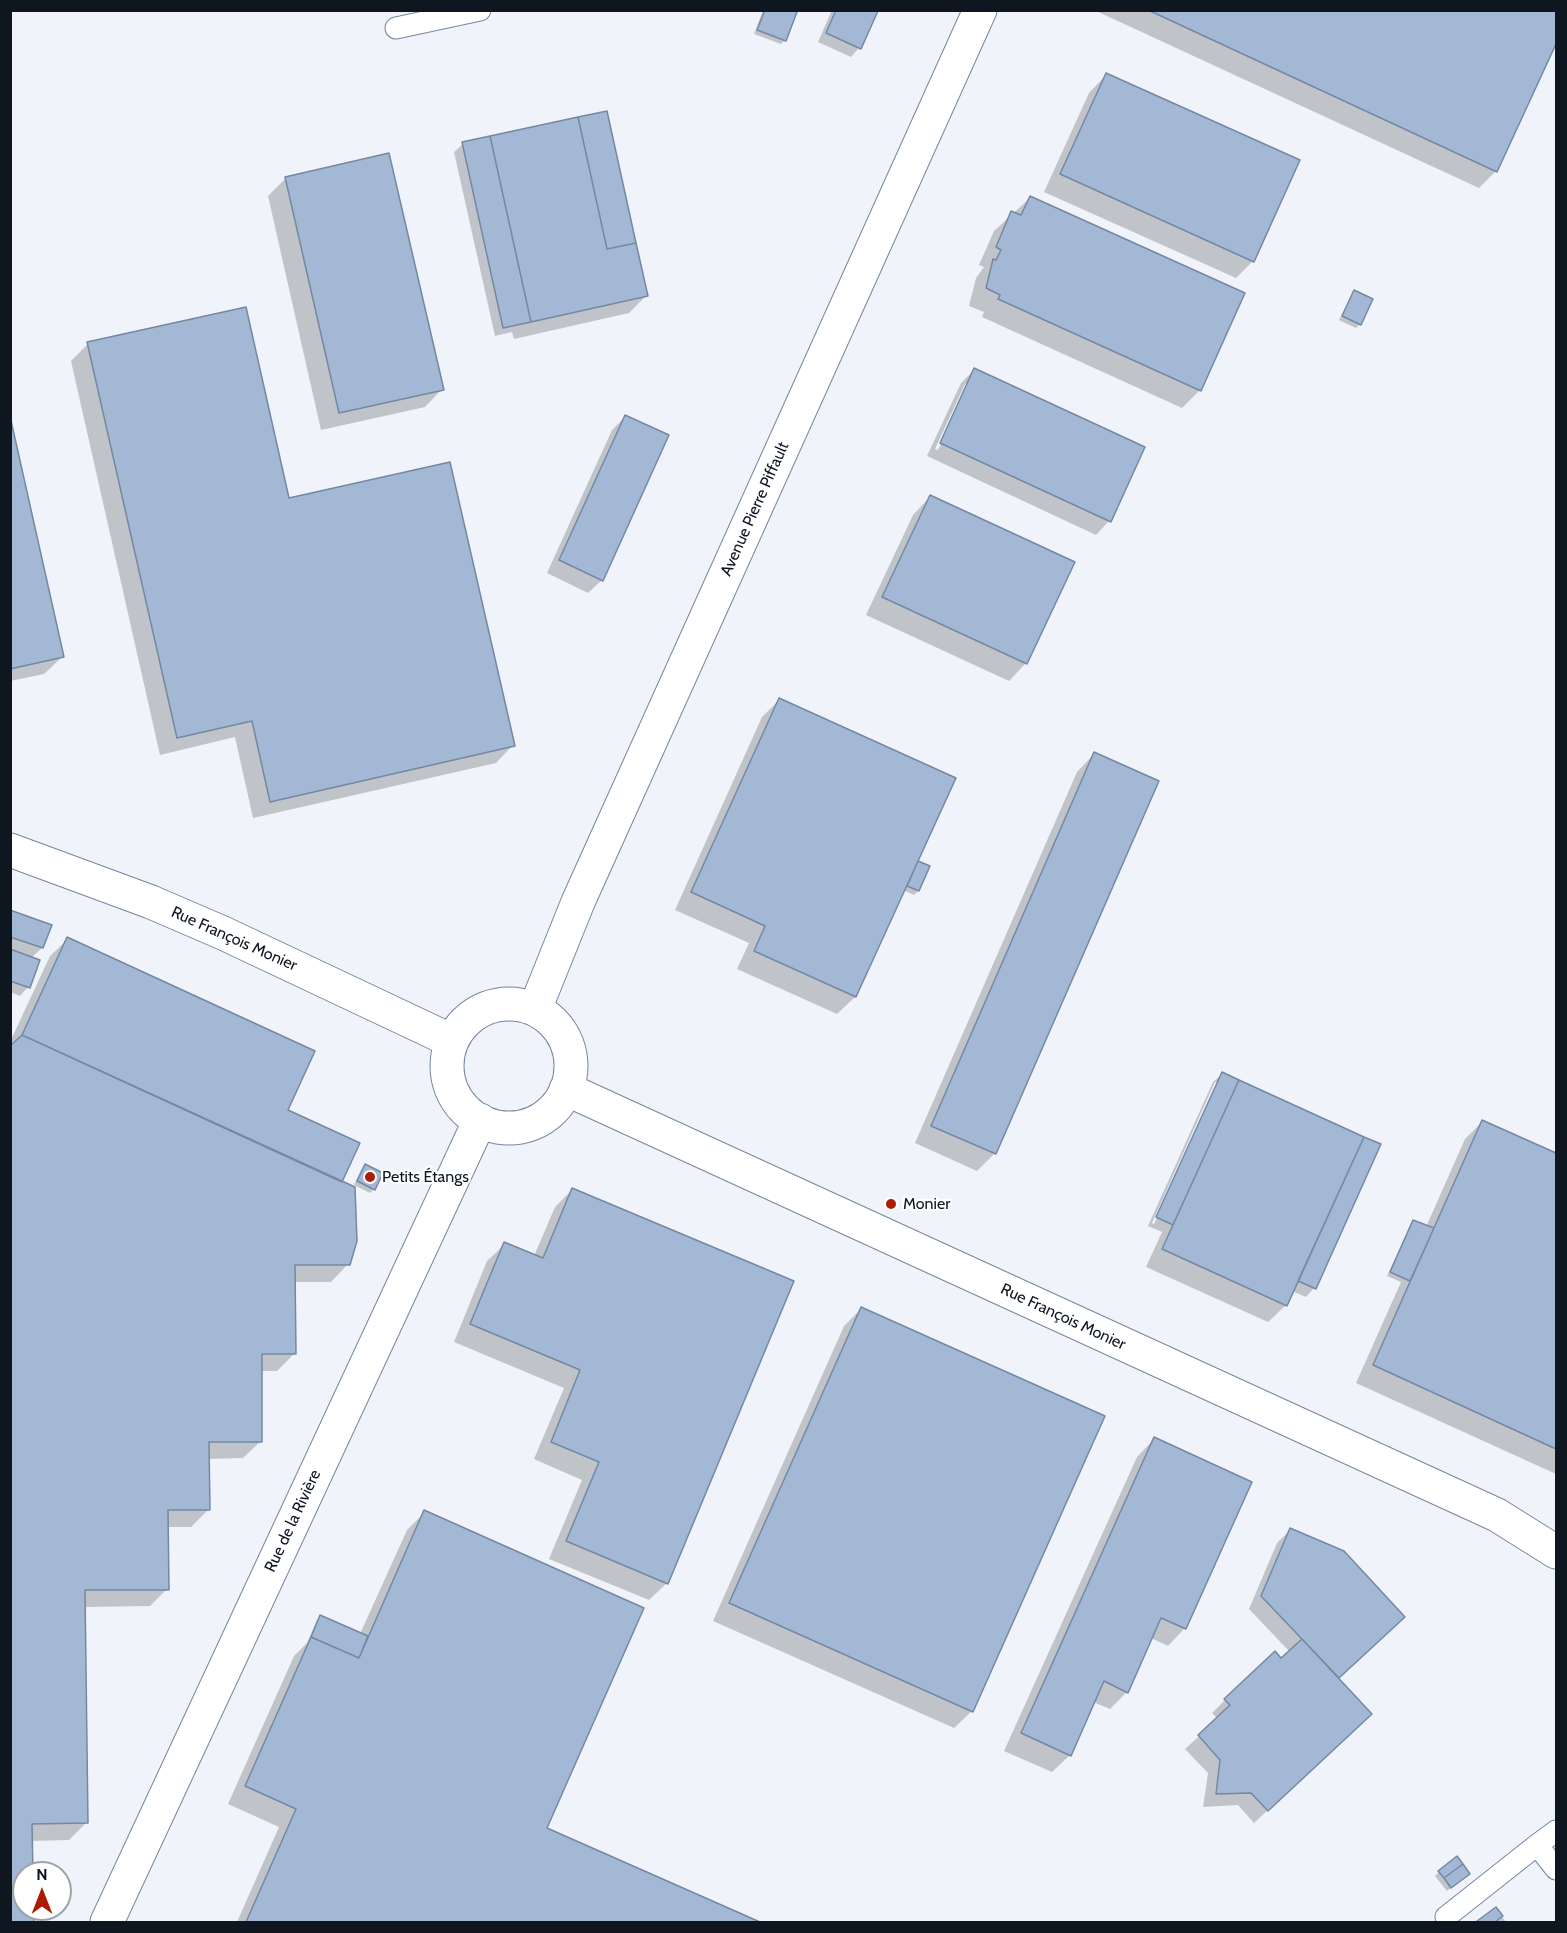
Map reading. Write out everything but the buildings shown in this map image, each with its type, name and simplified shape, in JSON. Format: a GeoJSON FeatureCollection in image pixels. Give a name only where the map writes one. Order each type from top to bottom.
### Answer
{"type":"FeatureCollection","features":[{"type":"Feature","properties":{"kind":"street","name":"Avenue Pierre Piffault"},"geometry":{"type":"LineString","coordinates":[[535,1009],[592,870],[980,10]]}},
{"type":"Feature","properties":{"kind":"street","name":"Rue François Monier"},"geometry":{"type":"LineString","coordinates":[[10,850],[110,886],[223,933],[452,1041]]}},
{"type":"Feature","properties":{"kind":"street"},"geometry":{"type":"LineString","coordinates":[[515,1004],[535,1009],[552,1020],[564,1036],[571,1056],[571,1076],[564,1096],[551,1111],[534,1123],[514,1128],[494,1126],[475,1118],[460,1104],[450,1086],[446,1066],[452,1041],[460,1027],[475,1013],[494,1005],[515,1004]]}},
{"type":"Feature","properties":{"kind":"street","name":"Rue François Monier"},"geometry":{"type":"LineString","coordinates":[[566,1089],[1497,1515],[1557,1552]]}},
{"type":"Feature","properties":{"kind":"street","name":"Rue de la Rivière"},"geometry":{"type":"LineString","coordinates":[[108,1923],[480,1120]]}},
{"type":"Feature","properties":{"kind":"lane"},"geometry":{"type":"LineString","coordinates":[[396,28],[480,10]]}},
{"type":"Feature","properties":{"kind":"lane"},"geometry":{"type":"LineString","coordinates":[[1446,1917],[1557,1830]]}},
{"type":"Feature","properties":{"kind":"lane"},"geometry":{"type":"LineString","coordinates":[[1537,1845],[1557,1869]]}},
{"type":"Feature","properties":{"kind":"place","name":"Petits Étangs"},"geometry":{"type":"Point","coordinates":[370,1177]}},
{"type":"Feature","properties":{"kind":"place","name":"Monier"},"geometry":{"type":"Point","coordinates":[891,1204]}}]}
